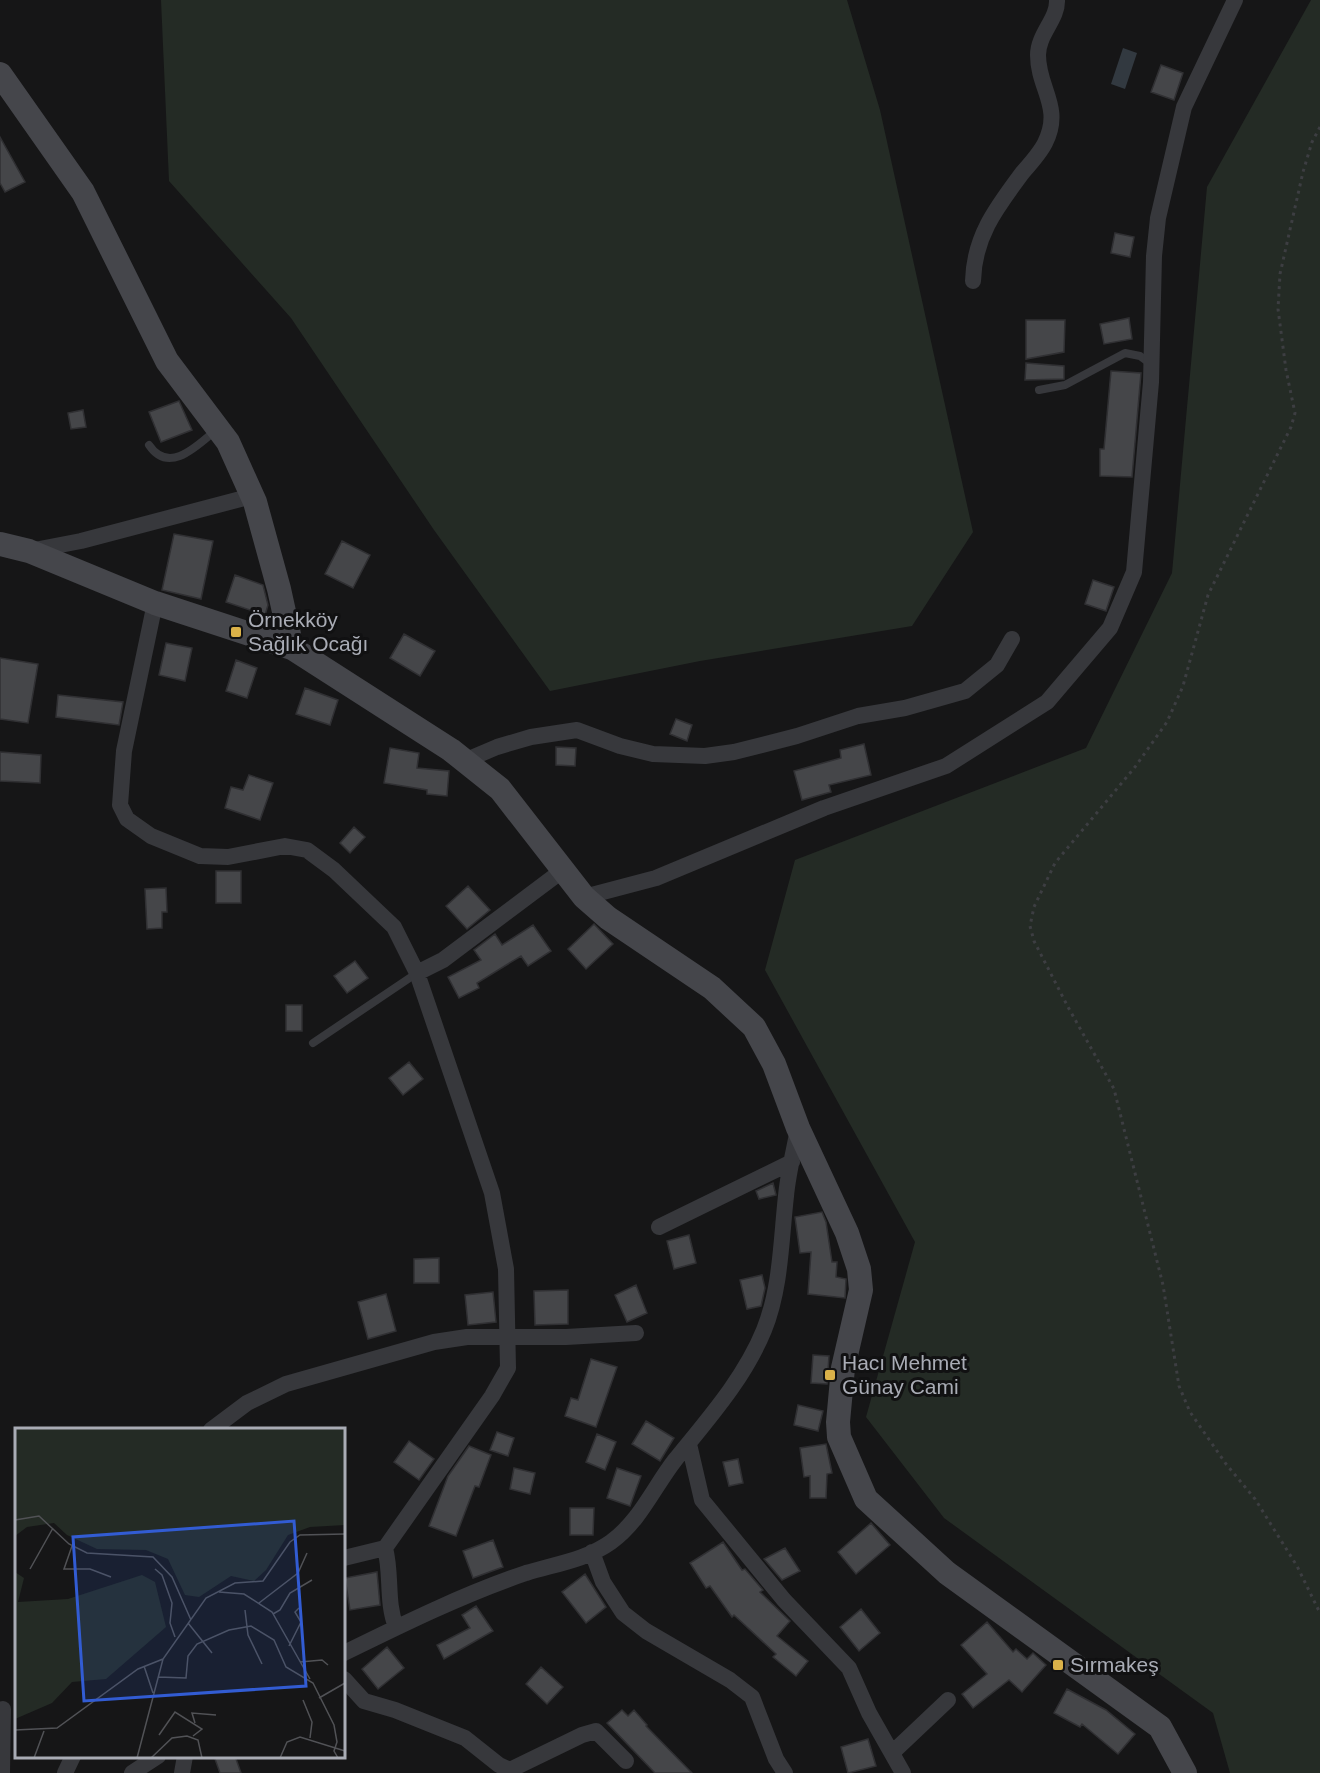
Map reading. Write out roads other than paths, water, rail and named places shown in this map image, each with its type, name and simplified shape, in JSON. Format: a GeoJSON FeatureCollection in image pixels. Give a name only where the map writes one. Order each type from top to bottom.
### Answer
{"type":"FeatureCollection","features":[{"type":"Feature","properties":{"kind":"street"},"geometry":{"type":"LineString","coordinates":[[973,281],[973,265],[983,229],[1045,144],[1053,122],[1038,54],[1042,36],[1057,8],[1057,0]]}},
{"type":"Feature","properties":{"kind":"street"},"geometry":{"type":"LineString","coordinates":[[584,897],[656,878],[824,808],[946,766],[1047,702],[1110,628],[1134,572],[1151,363],[1154,256],[1168,173],[1184,107],[1235,0]]}},
{"type":"Feature","properties":{"kind":"street"},"geometry":{"type":"LineString","coordinates":[[0,74],[83,192],[167,361],[228,442],[252,496],[279,589],[292,648]]}},
{"type":"Feature","properties":{"kind":"street"},"geometry":{"type":"LineString","coordinates":[[29,551],[81,542],[252,496]]}},
{"type":"Feature","properties":{"kind":"street"},"geometry":{"type":"LineString","coordinates":[[0,544],[29,551],[155,603],[292,648],[464,761],[500,789],[584,897],[609,918],[712,988],[754,1027],[774,1064],[798,1128],[847,1233],[859,1269],[861,1290],[843,1368],[838,1422],[839,1437],[861,1491],[866,1499],[947,1574],[1160,1727],[1185,1773]]}},
{"type":"Feature","properties":{"kind":"street"},"geometry":{"type":"LineString","coordinates":[[155,603],[124,751],[120,805],[127,819],[152,836],[200,856],[228,857],[285,846],[307,850],[334,870],[394,927],[417,973],[492,1193],[506,1269],[508,1368],[492,1396],[385,1548],[345,1558]]}},
{"type":"Feature","properties":{"kind":"street"},"geometry":{"type":"LineString","coordinates":[[464,761],[497,747],[531,737],[577,730],[620,746],[653,754],[705,756],[734,752],[797,736],[858,716],[905,708],[965,691],[997,664],[1012,639]]}},
{"type":"Feature","properties":{"kind":"street"},"geometry":{"type":"LineString","coordinates":[[417,973],[443,960],[563,870]]}},
{"type":"Feature","properties":{"kind":"street"},"geometry":{"type":"LineString","coordinates":[[345,1652],[396,1627],[526,1573],[592,1552],[611,1542],[638,1515],[721,1404],[748,1363],[765,1328],[781,1256],[798,1128]]}},
{"type":"Feature","properties":{"kind":"street"},"geometry":{"type":"LineString","coordinates":[[659,1227],[792,1162]]}},
{"type":"Feature","properties":{"kind":"street"},"geometry":{"type":"LineString","coordinates":[[214,1428],[247,1403],[286,1384],[434,1342],[467,1337],[566,1337],[636,1333]]}},
{"type":"Feature","properties":{"kind":"street"},"geometry":{"type":"LineString","coordinates":[[689,1444],[702,1500],[784,1600],[849,1668],[869,1713],[903,1773]]}},
{"type":"Feature","properties":{"kind":"street"},"geometry":{"type":"LineString","coordinates":[[385,1548],[389,1562],[390,1613],[396,1627]]}},
{"type":"Feature","properties":{"kind":"street"},"geometry":{"type":"LineString","coordinates":[[592,1552],[603,1582],[623,1613],[646,1631],[730,1680],[752,1697],[776,1759],[785,1773]]}},
{"type":"Feature","properties":{"kind":"street"},"geometry":{"type":"LineString","coordinates":[[345,1680],[364,1701],[395,1710],[465,1738],[499,1765],[510,1770],[582,1735],[596,1731],[626,1761]]}},
{"type":"Feature","properties":{"kind":"street"},"geometry":{"type":"LineString","coordinates":[[892,1753],[948,1700]]}},
{"type":"Feature","properties":{"kind":"street"},"geometry":{"type":"LineString","coordinates":[[2,1773],[3,1709]]}},
{"type":"Feature","properties":{"kind":"street"},"geometry":{"type":"LineString","coordinates":[[65,1773],[72,1758]]}},
{"type":"Feature","properties":{"kind":"street"},"geometry":{"type":"LineString","coordinates":[[132,1773],[155,1758]]}},
{"type":"Feature","properties":{"kind":"street"},"geometry":{"type":"LineString","coordinates":[[182,1773],[185,1758]]}},
{"type":"Feature","properties":{"kind":"lane"},"geometry":{"type":"LineString","coordinates":[[1039,390],[1065,385],[1125,353],[1140,356],[1151,363]]}},
{"type":"Feature","properties":{"kind":"lane"},"geometry":{"type":"LineString","coordinates":[[149,445],[156,455],[168,459],[179,456],[218,429]]}},
{"type":"Feature","properties":{"kind":"lane"},"geometry":{"type":"LineString","coordinates":[[313,1043],[417,973]]}},
{"type":"Feature","properties":{"kind":"place","name":"Örnekköy Sağlık Ocağı"},"geometry":{"type":"Point","coordinates":[236,632]}},
{"type":"Feature","properties":{"kind":"place","name":"Hacı Mehmet Günay Cami"},"geometry":{"type":"Point","coordinates":[830,1375]}},
{"type":"Feature","properties":{"kind":"place","name":"Sırmakeş"},"geometry":{"type":"Point","coordinates":[1058,1665]}}]}
